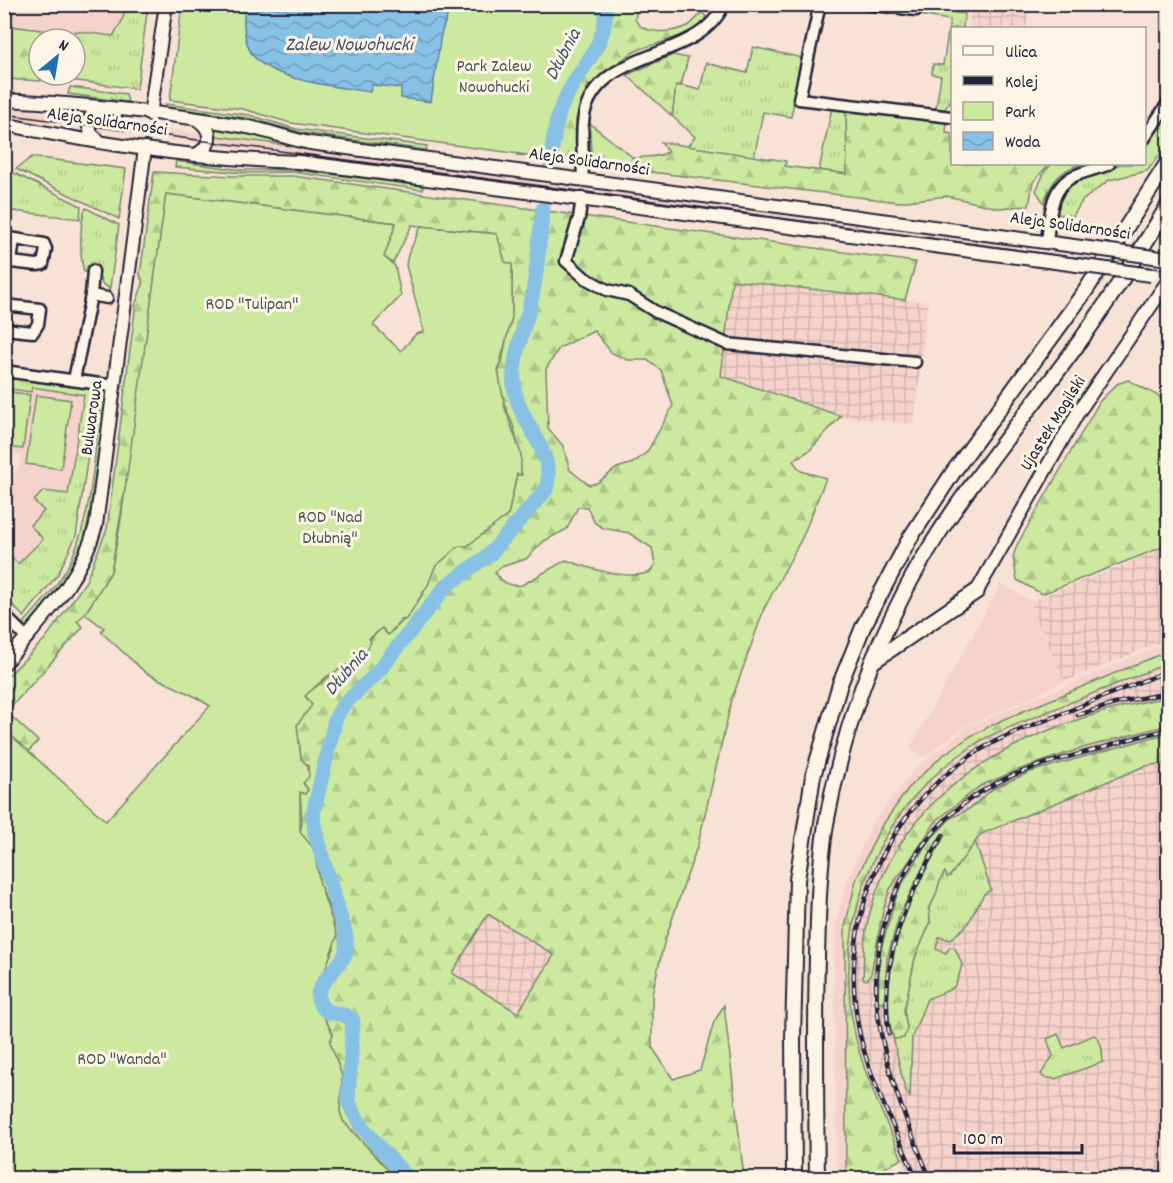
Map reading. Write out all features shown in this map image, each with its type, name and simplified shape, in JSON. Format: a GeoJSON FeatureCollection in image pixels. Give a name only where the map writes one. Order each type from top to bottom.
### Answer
{"type":"FeatureCollection","features":[{"type":"Feature","properties":{"kind":"main road"},"geometry":{"type":"LineString","coordinates":[[794,1179],[792,1049],[797,880],[813,776],[840,684],[871,612],[910,538],[954,471],[1086,290],[1168,162]]}},
{"type":"Feature","properties":{"kind":"main road"},"geometry":{"type":"LineString","coordinates":[[817,1179],[815,1005],[819,896],[826,827],[846,736],[872,662],[900,599],[951,516],[1082,339],[1168,206]]}},
{"type":"Feature","properties":{"kind":"main road"},"geometry":{"type":"LineString","coordinates":[[872,662],[977,591]]}},
{"type":"Feature","properties":{"kind":"street"},"geometry":{"type":"LineString","coordinates":[[150,115],[166,4]]}},
{"type":"Feature","properties":{"kind":"street"},"geometry":{"type":"LineString","coordinates":[[582,180],[582,125],[585,110],[595,92],[613,76],[638,60],[701,34],[716,21],[724,4]]}},
{"type":"Feature","properties":{"kind":"street"},"geometry":{"type":"LineString","coordinates":[[820,4],[799,99],[951,117]]}},
{"type":"Feature","properties":{"kind":"street"},"geometry":{"type":"LineString","coordinates":[[867,4],[916,10]]}},
{"type":"Feature","properties":{"kind":"street","name":"Aleja Solidarności"},"geometry":{"type":"LineString","coordinates":[[4,100],[103,108],[198,120],[250,128],[290,140],[1165,258]]}},
{"type":"Feature","properties":{"kind":"street"},"geometry":{"type":"LineString","coordinates":[[1146,136],[1168,104]]}},
{"type":"Feature","properties":{"kind":"street"},"geometry":{"type":"LineString","coordinates":[[100,142],[91,134],[88,123],[92,115],[103,108]]}},
{"type":"Feature","properties":{"kind":"street"},"geometry":{"type":"LineString","coordinates":[[196,155],[206,148],[210,137],[207,128],[198,120]]}},
{"type":"Feature","properties":{"kind":"street","name":"Aleja Solidarności"},"geometry":{"type":"LineString","coordinates":[[4,124],[100,142],[196,155],[238,160],[299,162],[582,198],[1168,279]]}},
{"type":"Feature","properties":{"kind":"street","name":"Bulwarowa"},"geometry":{"type":"LineString","coordinates":[[4,664],[69,587],[90,543],[98,514],[145,148]]}},
{"type":"Feature","properties":{"kind":"street"},"geometry":{"type":"LineString","coordinates":[[1047,242],[1053,205],[1061,185],[1076,175],[1106,165]]}},
{"type":"Feature","properties":{"kind":"street"},"geometry":{"type":"LineString","coordinates":[[582,198],[579,218],[566,261],[585,278],[607,290],[629,295],[675,321],[727,344],[915,362]]}},
{"type":"Feature","properties":{"kind":"street"},"geometry":{"type":"LineString","coordinates":[[74,380],[91,295],[93,271]]}},
{"type":"Feature","properties":{"kind":"street","name":"Ujastek Mogilski"},"geometry":{"type":"LineString","coordinates":[[977,591],[1077,414],[1168,279]]}},
{"type":"Feature","properties":{"kind":"street"},"geometry":{"type":"LineString","coordinates":[[91,295],[107,297]]}},
{"type":"Feature","properties":{"kind":"street"},"geometry":{"type":"LineString","coordinates":[[4,305],[40,309],[38,324],[33,332],[4,329]]}},
{"type":"Feature","properties":{"kind":"street"},"geometry":{"type":"LineString","coordinates":[[4,371],[116,386]]}},
{"type":"Feature","properties":{"kind":"street"},"geometry":{"type":"LineString","coordinates":[[4,615],[27,638]]}},
{"type":"Feature","properties":{"kind":"shaded area"},"geometry":{"type":"Polygon","coordinates":[[[5,5],[140,5],[130,79],[87,77],[87,27],[27,27],[27,37],[5,33],[5,5]]]}},
{"type":"Feature","properties":{"kind":"shaded area"},"geometry":{"type":"Polygon","coordinates":[[[972,5],[1030,7],[1026,27],[968,27],[972,5]]]}},
{"type":"Feature","properties":{"kind":"shaded area"},"geometry":{"type":"Polygon","coordinates":[[[5,108],[82,118],[80,127],[5,117],[5,108]]]}},
{"type":"Feature","properties":{"kind":"shaded area"},"geometry":{"type":"Polygon","coordinates":[[[97,120],[201,134],[200,143],[95,129],[97,120]]]}},
{"type":"Feature","properties":{"kind":"shaded area"},"geometry":{"type":"Polygon","coordinates":[[[217,136],[1018,242],[1016,252],[216,145],[217,136]]]}},
{"type":"Feature","properties":{"kind":"shaded area"},"geometry":{"type":"Polygon","coordinates":[[[732,280],[928,302],[914,424],[841,416],[721,376],[732,280]]]}},
{"type":"Feature","properties":{"kind":"shaded area"},"geometry":{"type":"Polygon","coordinates":[[[5,382],[91,393],[79,498],[4,592],[5,483],[19,468],[21,455],[5,452],[5,382]]]}},
{"type":"Feature","properties":{"kind":"shaded area"},"geometry":{"type":"Polygon","coordinates":[[[1168,547],[1168,639],[1064,682],[1041,626],[1037,625],[1031,601],[1168,547]]]}},
{"type":"Feature","properties":{"kind":"shaded area"},"geometry":{"type":"Polygon","coordinates":[[[1001,584],[1031,601],[1037,625],[1041,626],[1064,682],[966,726],[923,758],[910,748],[1001,584]]]}},
{"type":"Feature","properties":{"kind":"shaded area"},"geometry":{"type":"Polygon","coordinates":[[[1168,642],[1168,651],[1002,720],[955,746],[910,786],[879,830],[856,880],[845,927],[846,1178],[837,1178],[834,958],[836,922],[847,880],[873,822],[914,770],[967,727],[1168,642]]]}},
{"type":"Feature","properties":{"kind":"shaded area"},"geometry":{"type":"Polygon","coordinates":[[[1168,663],[1168,1178],[910,1178],[860,1054],[849,982],[850,937],[855,906],[873,858],[904,808],[919,790],[969,748],[997,733],[1168,663]]]}},
{"type":"Feature","properties":{"kind":"shaded area"},"geometry":{"type":"Polygon","coordinates":[[[487,914],[554,955],[518,1013],[452,973],[487,914]]]}},
{"type":"Feature","properties":{"kind":"green space"},"geometry":{"type":"Polygon","coordinates":[[[4,5],[14,5],[11,26],[27,28],[27,80],[5,79],[4,5]]]}},
{"type":"Feature","properties":{"kind":"green space"},"geometry":{"type":"Polygon","coordinates":[[[127,5],[148,5],[137,89],[87,82],[87,33],[113,36],[121,23],[127,5]]]}},
{"type":"Feature","properties":{"kind":"green space","name":"Park Zalew Nowohucki"},"geometry":{"type":"Polygon","coordinates":[[[182,5],[605,5],[605,18],[597,43],[574,77],[563,102],[557,159],[291,123],[243,109],[170,100],[182,5]]]}},
{"type":"Feature","properties":{"kind":"green space"},"geometry":{"type":"Polygon","coordinates":[[[572,5],[638,5],[635,19],[644,28],[658,32],[690,25],[702,13],[706,16],[696,28],[687,33],[632,53],[587,87],[579,124],[576,160],[562,160],[543,148],[540,157],[517,155],[572,5]]]}},
{"type":"Feature","properties":{"kind":"green space"},"geometry":{"type":"Polygon","coordinates":[[[903,5],[927,5],[927,9],[965,14],[963,27],[951,27],[951,100],[945,109],[936,108],[941,76],[932,74],[933,64],[943,65],[950,20],[919,15],[920,6],[903,5]]]}},
{"type":"Feature","properties":{"kind":"green space"},"geometry":{"type":"Polygon","coordinates":[[[753,47],[803,58],[791,117],[763,112],[754,158],[687,147],[695,137],[672,116],[676,84],[700,90],[706,63],[747,73],[753,47]]]}},
{"type":"Feature","properties":{"kind":"green space"},"geometry":{"type":"Polygon","coordinates":[[[673,55],[688,58],[681,86],[676,85],[672,116],[627,75],[673,55]]]}},
{"type":"Feature","properties":{"kind":"green space"},"geometry":{"type":"Polygon","coordinates":[[[70,87],[126,94],[128,102],[68,94],[70,87]]]}},
{"type":"Feature","properties":{"kind":"green space"},"geometry":{"type":"Polygon","coordinates":[[[165,104],[249,115],[296,129],[427,146],[426,150],[303,133],[248,118],[167,107],[165,104]]]}},
{"type":"Feature","properties":{"kind":"green space"},"geometry":{"type":"Polygon","coordinates":[[[832,107],[846,109],[848,174],[819,170],[832,107]]]}},
{"type":"Feature","properties":{"kind":"green space"},"geometry":{"type":"Polygon","coordinates":[[[846,109],[947,120],[946,133],[951,134],[951,165],[1048,165],[1033,182],[1029,206],[998,208],[947,196],[899,202],[592,165],[589,123],[635,159],[658,156],[668,152],[661,142],[786,161],[785,166],[847,174],[846,109]]]}},
{"type":"Feature","properties":{"kind":"green space"},"geometry":{"type":"Polygon","coordinates":[[[1168,114],[1168,144],[1147,171],[1109,180],[1082,201],[1073,216],[1057,214],[1060,201],[1069,185],[1118,165],[1146,165],[1146,145],[1168,114]]]}},
{"type":"Feature","properties":{"kind":"green space"},"geometry":{"type":"Polygon","coordinates":[[[215,129],[293,145],[523,177],[217,136],[215,129]]]}},
{"type":"Feature","properties":{"kind":"green space"},"geometry":{"type":"Polygon","coordinates":[[[32,157],[126,169],[119,219],[16,169],[32,157]]]}},
{"type":"Feature","properties":{"kind":"green space"},"geometry":{"type":"Polygon","coordinates":[[[176,161],[241,170],[296,170],[423,186],[423,190],[292,172],[245,173],[175,167],[176,161]]]}},
{"type":"Feature","properties":{"kind":"green space"},"geometry":{"type":"Polygon","coordinates":[[[1051,165],[1080,165],[1069,169],[1053,182],[1044,203],[1036,191],[1045,171],[1051,165]]]}},
{"type":"Feature","properties":{"kind":"green space"},"geometry":{"type":"Polygon","coordinates":[[[12,172],[81,206],[80,219],[5,210],[5,177],[12,172]]]}},
{"type":"Feature","properties":{"kind":"green space"},"geometry":{"type":"Polygon","coordinates":[[[154,172],[293,176],[916,262],[905,300],[732,280],[721,376],[841,416],[810,450],[793,461],[801,471],[826,478],[803,536],[764,609],[732,699],[698,844],[664,943],[652,994],[652,1047],[673,1079],[700,1070],[714,1022],[724,1005],[744,1178],[392,1178],[394,1176],[343,1121],[340,1112],[342,1076],[329,1042],[333,1034],[313,996],[313,988],[334,949],[334,920],[320,885],[314,851],[300,832],[302,823],[300,792],[305,793],[303,783],[308,766],[301,759],[297,725],[303,716],[304,696],[342,667],[364,655],[369,640],[382,628],[388,634],[400,624],[420,598],[435,567],[450,551],[508,515],[517,474],[521,475],[514,428],[504,404],[498,378],[512,308],[512,268],[505,262],[496,234],[412,225],[393,263],[384,257],[396,223],[166,194],[130,460],[111,572],[85,614],[77,621],[83,627],[10,708],[12,717],[38,741],[28,752],[5,730],[5,686],[8,676],[45,639],[86,581],[107,529],[136,303],[143,284],[140,275],[154,172]],[[594,331],[559,348],[546,369],[548,428],[563,446],[570,470],[589,485],[597,483],[617,468],[633,463],[647,452],[673,406],[661,370],[647,360],[628,360],[612,353],[594,331]],[[578,507],[567,529],[544,541],[526,559],[501,567],[495,573],[507,584],[522,585],[566,560],[596,570],[631,575],[650,572],[655,565],[652,548],[629,533],[603,528],[595,523],[587,507],[578,507]],[[488,914],[452,973],[518,1013],[554,955],[488,914]]]}},
{"type":"Feature","properties":{"kind":"green space"},"geometry":{"type":"Polygon","coordinates":[[[166,194],[396,223],[384,257],[395,266],[401,296],[373,325],[401,351],[416,334],[424,332],[406,265],[421,226],[497,234],[505,262],[512,264],[512,318],[498,370],[505,408],[521,454],[521,475],[517,474],[508,515],[467,546],[459,546],[435,567],[428,585],[405,620],[402,619],[388,635],[382,628],[369,639],[371,642],[364,655],[326,677],[305,696],[312,705],[297,725],[301,759],[308,766],[309,777],[303,783],[308,790],[305,794],[300,792],[300,832],[314,849],[320,885],[337,936],[325,970],[314,988],[313,996],[333,1034],[330,1042],[342,1076],[340,1112],[343,1121],[395,1177],[392,1178],[5,1178],[5,730],[106,821],[210,706],[146,673],[101,632],[104,628],[85,614],[111,572],[120,526],[166,194]]]}},
{"type":"Feature","properties":{"kind":"green space"},"geometry":{"type":"Polygon","coordinates":[[[86,208],[119,225],[109,294],[109,288],[102,284],[101,279],[95,278],[97,264],[91,263],[89,272],[84,272],[81,239],[82,221],[86,208]]]}},
{"type":"Feature","properties":{"kind":"green space"},"geometry":{"type":"Polygon","coordinates":[[[5,375],[98,388],[76,536],[58,574],[24,617],[5,597],[4,556],[8,554],[18,564],[43,539],[30,525],[44,511],[34,501],[43,491],[68,494],[84,395],[32,387],[31,392],[5,388],[5,375]]]}},
{"type":"Feature","properties":{"kind":"green space"},"geometry":{"type":"Polygon","coordinates":[[[1128,380],[1168,401],[1168,545],[1042,594],[1017,580],[1013,557],[1017,545],[1100,401],[1117,384],[1128,380]]]}},
{"type":"Feature","properties":{"kind":"green space"},"geometry":{"type":"Polygon","coordinates":[[[102,388],[106,397],[84,539],[60,589],[28,627],[21,626],[61,578],[79,541],[89,498],[102,388]]]}},
{"type":"Feature","properties":{"kind":"green space"},"geometry":{"type":"Polygon","coordinates":[[[5,391],[30,395],[23,449],[5,447],[5,391]]]}},
{"type":"Feature","properties":{"kind":"green space"},"geometry":{"type":"Polygon","coordinates":[[[36,395],[71,400],[61,469],[26,464],[36,395]]]}},
{"type":"Feature","properties":{"kind":"green space"},"geometry":{"type":"Polygon","coordinates":[[[1168,651],[1168,663],[985,738],[968,749],[933,777],[904,809],[881,845],[864,884],[853,925],[849,967],[851,1011],[864,1067],[902,1159],[880,1170],[884,1178],[846,1178],[845,927],[856,880],[879,830],[910,786],[942,756],[971,736],[1002,720],[1168,651]]]}},
{"type":"Feature","properties":{"kind":"green space"},"geometry":{"type":"Polygon","coordinates":[[[1168,697],[1168,725],[1079,749],[1018,770],[980,786],[937,820],[890,889],[883,911],[871,974],[867,980],[863,979],[867,925],[883,875],[909,832],[941,795],[980,766],[1023,741],[1070,722],[1168,697]]]}},
{"type":"Feature","properties":{"kind":"green space"},"geometry":{"type":"Polygon","coordinates":[[[1168,733],[1168,763],[1145,766],[981,834],[950,876],[947,877],[945,872],[929,907],[930,923],[915,958],[904,1010],[907,1029],[904,1038],[894,1039],[890,1026],[889,995],[895,945],[908,902],[934,855],[931,851],[899,916],[887,959],[884,1004],[878,1001],[880,952],[898,891],[927,843],[951,818],[969,809],[994,788],[1030,772],[1168,733]]]}},
{"type":"Feature","properties":{"kind":"green space"},"geometry":{"type":"Polygon","coordinates":[[[975,841],[991,890],[984,894],[967,925],[950,940],[939,937],[936,949],[946,953],[950,947],[955,948],[962,964],[952,989],[927,999],[912,1037],[910,1097],[905,1089],[893,1037],[895,1039],[907,1029],[904,1010],[915,958],[930,923],[929,907],[936,887],[943,874],[967,852],[975,841]]]}},
{"type":"Feature","properties":{"kind":"green space"},"geometry":{"type":"Polygon","coordinates":[[[1058,1034],[1064,1048],[1094,1035],[1101,1044],[1103,1062],[1055,1079],[1043,1077],[1041,1074],[1053,1056],[1047,1039],[1058,1034]]]}},
{"type":"Feature","properties":{"kind":"water","name":"Zalew Nowohucki"},"geometry":{"type":"Polygon","coordinates":[[[245,5],[451,5],[441,34],[431,102],[401,98],[401,88],[372,85],[370,92],[324,85],[274,71],[261,63],[249,49],[244,30],[245,5]]]}},
{"type":"Feature","properties":{"kind":"waterway","name":"Dłubnia"},"geometry":{"type":"LineString","coordinates":[[550,160],[561,108],[570,89],[592,56],[603,32],[605,4]]}},
{"type":"Feature","properties":{"kind":"waterway","name":"Dłubnia"},"geometry":{"type":"LineString","coordinates":[[407,1178],[365,1130],[348,1099],[353,1021],[346,1016],[326,1011],[319,1001],[320,988],[345,955],[346,936],[315,833],[313,814],[335,720],[343,705],[376,674],[447,585],[489,555],[546,490],[547,464],[517,401],[514,387],[516,354],[528,312],[537,267],[543,209]]}},
{"type":"Feature","properties":{"kind":"tram line"},"geometry":{"type":"LineString","coordinates":[[4,114],[1168,270]]}},
{"type":"Feature","properties":{"kind":"railway"},"geometry":{"type":"LineString","coordinates":[[916,1178],[871,1072],[860,1035],[854,995],[855,955],[861,917],[872,879],[889,844],[911,811],[938,782],[979,750],[1012,733],[1168,671]]}},
{"type":"Feature","properties":{"kind":"railway"},"geometry":{"type":"LineString","coordinates":[[1078,715],[1125,701],[1168,693]]}},
{"type":"Feature","properties":{"kind":"railway"},"geometry":{"type":"LineString","coordinates":[[930,1178],[892,1077],[878,1014],[876,980],[879,947],[887,914],[900,883],[917,854],[938,827],[963,804],[991,786],[1043,764],[1168,730]]}},
{"type":"Feature","properties":{"kind":"railway"},"geometry":{"type":"LineString","coordinates":[[889,1034],[888,980],[898,930],[918,882],[943,835]]}},
{"type":"Feature","properties":{"kind":"park label","name":"ROD \"Tulipan\""},"geometry":{"type":"Point","coordinates":[252,305]}},
{"type":"Feature","properties":{"kind":"park label","name":"ROD \"Nad Dłubnią\""},"geometry":{"type":"Point","coordinates":[330,528]}},
{"type":"Feature","properties":{"kind":"park label","name":"ROD \"Wanda\""},"geometry":{"type":"Point","coordinates":[122,1060]}}]}
